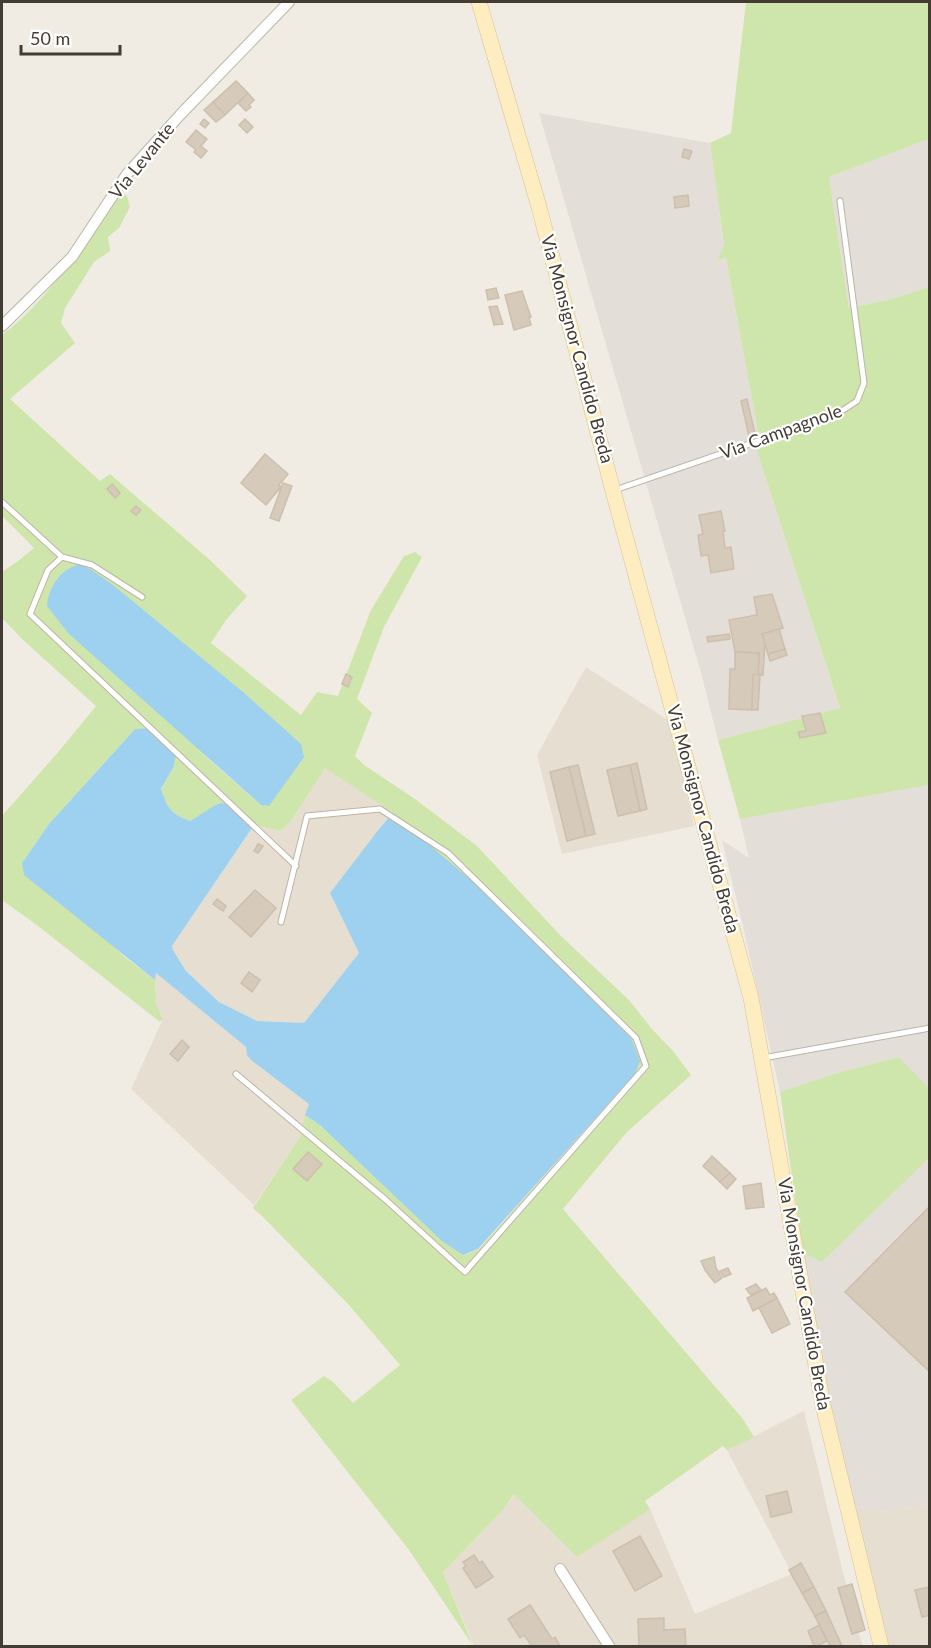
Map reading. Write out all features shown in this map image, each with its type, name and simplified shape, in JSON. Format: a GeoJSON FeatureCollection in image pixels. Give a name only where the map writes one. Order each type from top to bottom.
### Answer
{"type":"FeatureCollection","features":[{"type":"Feature","properties":{"kind":"main road","name":"Via Monsignor Candido Breda"},"geometry":{"type":"LineString","coordinates":[[479,2],[539,207],[613,491],[752,998],[823,1405],[880,1647]]}},
{"type":"Feature","properties":{"kind":"street","name":"Via Levante"},"geometry":{"type":"LineString","coordinates":[[2,326],[72,257],[127,174],[180,115],[289,2]]}},
{"type":"Feature","properties":{"kind":"street"},"geometry":{"type":"LineString","coordinates":[[560,1569],[609,1647]]}},
{"type":"Feature","properties":{"kind":"lane","name":"Via Campagnole"},"geometry":{"type":"LineString","coordinates":[[613,491],[837,414],[857,401],[864,383],[840,201]]}},
{"type":"Feature","properties":{"kind":"lane"},"geometry":{"type":"LineString","coordinates":[[2,502],[62,557],[92,565],[142,597]]}},
{"type":"Feature","properties":{"kind":"lane"},"geometry":{"type":"LineString","coordinates":[[62,557],[48,570],[30,614],[296,866]]}},
{"type":"Feature","properties":{"kind":"lane"},"geometry":{"type":"LineString","coordinates":[[236,1074],[386,1200],[465,1272],[646,1066],[636,1038],[448,853],[380,809],[307,816],[281,922]]}},
{"type":"Feature","properties":{"kind":"lane"},"geometry":{"type":"LineString","coordinates":[[762,1058],[930,1028]]}},
{"type":"Feature","properties":{"kind":"shaded area"},"geometry":{"type":"Polygon","coordinates":[[[539,113],[710,143],[724,246],[718,260],[726,258],[758,431],[755,445],[840,708],[718,740],[701,673],[539,113]]]}},
{"type":"Feature","properties":{"kind":"shaded area"},"geometry":{"type":"Polygon","coordinates":[[[929,139],[929,287],[888,300],[849,308],[829,177],[929,139]]]}},
{"type":"Feature","properties":{"kind":"shaded area"},"geometry":{"type":"Polygon","coordinates":[[[586,667],[671,722],[694,826],[562,854],[537,755],[586,667]]]}},
{"type":"Feature","properties":{"kind":"shaded area"},"geometry":{"type":"Polygon","coordinates":[[[325,767],[392,812],[330,893],[359,953],[304,1023],[257,1021],[219,1002],[186,971],[172,946],[254,825],[281,831],[291,821],[325,767]]]}},
{"type":"Feature","properties":{"kind":"shaded area"},"geometry":{"type":"Polygon","coordinates":[[[929,785],[929,1088],[899,1057],[837,1073],[780,1092],[722,840],[749,858],[740,819],[929,785]]]}},
{"type":"Feature","properties":{"kind":"shaded area"},"geometry":{"type":"Polygon","coordinates":[[[155,972],[246,1047],[247,1055],[256,1063],[309,1104],[301,1135],[254,1205],[131,1089],[163,1019],[156,1004],[155,972]]]}},
{"type":"Feature","properties":{"kind":"shaded area"},"geometry":{"type":"Polygon","coordinates":[[[929,1158],[929,1504],[885,1512],[850,1505],[822,1383],[803,1254],[822,1262],[929,1158]]]}},
{"type":"Feature","properties":{"kind":"shaded area"},"geometry":{"type":"Polygon","coordinates":[[[804,1411],[855,1622],[863,1646],[474,1646],[443,1572],[502,1511],[515,1494],[650,1509],[695,1614],[792,1574],[727,1450],[804,1411]]]}},
{"type":"Feature","properties":{"kind":"shaded area"},"geometry":{"type":"Polygon","coordinates":[[[929,1504],[929,1646],[887,1646],[850,1505],[885,1512],[929,1504]]]}},
{"type":"Feature","properties":{"kind":"green space"},"geometry":{"type":"Polygon","coordinates":[[[746,2],[929,2],[929,139],[829,177],[849,308],[888,300],[929,287],[929,785],[740,819],[718,740],[840,708],[755,445],[758,431],[726,258],[717,260],[724,245],[710,143],[731,133],[746,2]]]}},
{"type":"Feature","properties":{"kind":"green space"},"geometry":{"type":"Polygon","coordinates":[[[120,190],[127,196],[130,207],[119,228],[108,237],[110,251],[94,262],[65,308],[61,323],[75,343],[10,399],[100,481],[110,474],[210,560],[247,596],[226,620],[211,643],[301,715],[317,692],[338,696],[371,610],[404,556],[415,552],[422,557],[384,627],[357,699],[372,713],[355,756],[364,765],[415,799],[477,846],[561,936],[629,1000],[691,1075],[627,1132],[563,1209],[743,1419],[754,1437],[727,1450],[723,1446],[645,1501],[650,1509],[577,1557],[514,1494],[502,1511],[443,1572],[473,1646],[409,1550],[291,1400],[324,1376],[353,1403],[400,1365],[348,1304],[253,1208],[301,1135],[305,1115],[321,1126],[463,1255],[478,1250],[635,1074],[389,817],[392,812],[325,768],[291,821],[281,831],[254,825],[220,803],[190,821],[171,810],[161,790],[173,768],[134,730],[49,824],[22,863],[126,958],[155,980],[156,1004],[163,1019],[160,1022],[2,900],[2,816],[96,706],[2,618],[2,572],[34,548],[2,516],[2,335],[52,286],[120,190]],[[198,750],[261,805],[269,806],[198,750]]]}},
{"type":"Feature","properties":{"kind":"green space"},"geometry":{"type":"Polygon","coordinates":[[[899,1057],[929,1088],[929,1158],[822,1262],[803,1254],[780,1092],[837,1073],[899,1057]]]}},
{"type":"Feature","properties":{"kind":"water"},"geometry":{"type":"Polygon","coordinates":[[[83,564],[113,585],[243,692],[301,744],[304,757],[269,806],[261,805],[68,633],[47,606],[50,592],[57,579],[69,569],[83,564]]]}},
{"type":"Feature","properties":{"kind":"water"},"geometry":{"type":"Polygon","coordinates":[[[151,728],[177,751],[173,768],[161,789],[168,806],[174,813],[190,821],[215,806],[225,803],[254,825],[172,946],[186,971],[219,1002],[257,1021],[304,1023],[359,953],[330,893],[389,817],[420,837],[479,887],[631,1038],[640,1061],[635,1074],[478,1249],[463,1255],[442,1241],[321,1126],[305,1115],[309,1104],[251,1060],[247,1055],[246,1047],[156,973],[155,980],[24,875],[22,863],[49,824],[135,729],[151,728]]]}},
{"type":"Feature","properties":{"kind":"building"},"geometry":{"type":"Polygon","coordinates":[[[236,81],[248,93],[225,115],[213,102],[236,81]]]}},
{"type":"Feature","properties":{"kind":"building"},"geometry":{"type":"Polygon","coordinates":[[[248,93],[254,100],[246,111],[238,103],[248,93]]]}},
{"type":"Feature","properties":{"kind":"building"},"geometry":{"type":"Polygon","coordinates":[[[213,102],[225,115],[216,122],[204,110],[213,102]]]}},
{"type":"Feature","properties":{"kind":"building"},"geometry":{"type":"Polygon","coordinates":[[[204,119],[209,123],[205,128],[200,124],[204,119]]]}},
{"type":"Feature","properties":{"kind":"building"},"geometry":{"type":"Polygon","coordinates":[[[245,119],[253,127],[247,133],[239,125],[245,119]]]}},
{"type":"Feature","properties":{"kind":"building"},"geometry":{"type":"Polygon","coordinates":[[[196,130],[207,139],[201,146],[207,151],[201,158],[194,152],[196,150],[186,142],[196,130]]]}},
{"type":"Feature","properties":{"kind":"building"},"geometry":{"type":"Polygon","coordinates":[[[684,149],[692,151],[689,159],[682,157],[684,149]]]}},
{"type":"Feature","properties":{"kind":"building"},"geometry":{"type":"Polygon","coordinates":[[[688,195],[689,206],[675,208],[674,197],[688,195]]]}},
{"type":"Feature","properties":{"kind":"building"},"geometry":{"type":"Polygon","coordinates":[[[496,288],[499,298],[488,300],[486,290],[496,288]]]}},
{"type":"Feature","properties":{"kind":"building"},"geometry":{"type":"Polygon","coordinates":[[[522,291],[531,317],[529,317],[531,325],[514,330],[505,295],[522,291]]]}},
{"type":"Feature","properties":{"kind":"building"},"geometry":{"type":"Polygon","coordinates":[[[497,306],[503,324],[494,325],[489,307],[497,306]]]}},
{"type":"Feature","properties":{"kind":"building"},"geometry":{"type":"Polygon","coordinates":[[[747,399],[755,434],[749,436],[741,401],[747,399]]]}},
{"type":"Feature","properties":{"kind":"building"},"geometry":{"type":"Polygon","coordinates":[[[265,454],[288,474],[279,485],[281,487],[266,505],[241,483],[265,454]]]}},
{"type":"Feature","properties":{"kind":"building"},"geometry":{"type":"Polygon","coordinates":[[[283,483],[292,486],[279,521],[270,518],[283,483]]]}},
{"type":"Feature","properties":{"kind":"building"},"geometry":{"type":"Polygon","coordinates":[[[112,484],[120,493],[115,498],[107,489],[112,484]]]}},
{"type":"Feature","properties":{"kind":"building"},"geometry":{"type":"Polygon","coordinates":[[[136,506],[141,510],[136,515],[131,511],[136,506]]]}},
{"type":"Feature","properties":{"kind":"building"},"geometry":{"type":"Polygon","coordinates":[[[721,511],[725,531],[723,531],[725,548],[731,547],[734,569],[711,573],[708,555],[701,556],[698,535],[703,534],[699,515],[721,511]]]}},
{"type":"Feature","properties":{"kind":"building"},"geometry":{"type":"Polygon","coordinates":[[[772,594],[783,628],[762,634],[765,642],[763,675],[758,675],[759,653],[735,652],[729,620],[757,615],[754,597],[772,594]]]}},
{"type":"Feature","properties":{"kind":"building"},"geometry":{"type":"Polygon","coordinates":[[[779,629],[785,649],[768,654],[762,634],[779,629]]]}},
{"type":"Feature","properties":{"kind":"building"},"geometry":{"type":"Polygon","coordinates":[[[729,634],[730,639],[708,642],[707,637],[729,634]]]}},
{"type":"Feature","properties":{"kind":"building"},"geometry":{"type":"Polygon","coordinates":[[[785,649],[787,655],[770,661],[768,654],[785,649]]]}},
{"type":"Feature","properties":{"kind":"building"},"geometry":{"type":"Polygon","coordinates":[[[735,652],[759,653],[758,675],[753,675],[752,710],[729,709],[730,669],[735,669],[735,652]]]}},
{"type":"Feature","properties":{"kind":"building"},"geometry":{"type":"Polygon","coordinates":[[[346,674],[352,677],[348,687],[342,684],[346,674]]]}},
{"type":"Feature","properties":{"kind":"building"},"geometry":{"type":"Polygon","coordinates":[[[760,674],[758,710],[752,710],[753,675],[760,674]]]}},
{"type":"Feature","properties":{"kind":"building"},"geometry":{"type":"Polygon","coordinates":[[[820,713],[826,733],[800,738],[798,732],[806,731],[802,716],[820,713]]]}},
{"type":"Feature","properties":{"kind":"building"},"geometry":{"type":"Polygon","coordinates":[[[637,763],[647,809],[640,811],[630,765],[637,763]]]}},
{"type":"Feature","properties":{"kind":"building"},"geometry":{"type":"Polygon","coordinates":[[[578,765],[595,834],[586,836],[569,767],[578,765]]]}},
{"type":"Feature","properties":{"kind":"building"},"geometry":{"type":"Polygon","coordinates":[[[630,765],[640,811],[618,816],[607,770],[630,765]]]}},
{"type":"Feature","properties":{"kind":"building"},"geometry":{"type":"Polygon","coordinates":[[[569,767],[586,836],[567,841],[550,772],[569,767]]]}},
{"type":"Feature","properties":{"kind":"building"},"geometry":{"type":"Polygon","coordinates":[[[258,844],[263,846],[258,853],[254,851],[258,844]]]}},
{"type":"Feature","properties":{"kind":"building"},"geometry":{"type":"Polygon","coordinates":[[[255,890],[276,908],[251,937],[229,917],[255,890]]]}},
{"type":"Feature","properties":{"kind":"building"},"geometry":{"type":"Polygon","coordinates":[[[217,899],[226,906],[223,911],[213,904],[217,899]]]}},
{"type":"Feature","properties":{"kind":"building"},"geometry":{"type":"Polygon","coordinates":[[[249,972],[260,980],[252,992],[241,983],[249,972]]]}},
{"type":"Feature","properties":{"kind":"building"},"geometry":{"type":"Polygon","coordinates":[[[182,1040],[189,1047],[178,1061],[170,1054],[182,1040]]]}},
{"type":"Feature","properties":{"kind":"building"},"geometry":{"type":"Polygon","coordinates":[[[308,1152],[322,1164],[307,1181],[293,1169],[308,1152]]]}},
{"type":"Feature","properties":{"kind":"building"},"geometry":{"type":"Polygon","coordinates":[[[712,1156],[730,1173],[720,1182],[703,1166],[712,1156]]]}},
{"type":"Feature","properties":{"kind":"building"},"geometry":{"type":"Polygon","coordinates":[[[730,1173],[736,1179],[727,1189],[720,1182],[730,1173]]]}},
{"type":"Feature","properties":{"kind":"building"},"geometry":{"type":"Polygon","coordinates":[[[761,1183],[764,1207],[746,1209],[743,1186],[761,1183]]]}},
{"type":"Feature","properties":{"kind":"building"},"geometry":{"type":"Polygon","coordinates":[[[930,1206],[930,1372],[845,1292],[930,1206]]]}},
{"type":"Feature","properties":{"kind":"building"},"geometry":{"type":"Polygon","coordinates":[[[714,1257],[716,1268],[722,1278],[715,1283],[701,1261],[714,1257]]]}},
{"type":"Feature","properties":{"kind":"building"},"geometry":{"type":"Polygon","coordinates":[[[728,1268],[731,1274],[724,1277],[720,1271],[728,1268]]]}},
{"type":"Feature","properties":{"kind":"building"},"geometry":{"type":"Polygon","coordinates":[[[756,1284],[761,1290],[751,1295],[746,1289],[756,1284]]]}},
{"type":"Feature","properties":{"kind":"building"},"geometry":{"type":"Polygon","coordinates":[[[766,1288],[770,1295],[774,1293],[777,1298],[753,1311],[747,1298],[766,1288]]]}},
{"type":"Feature","properties":{"kind":"building"},"geometry":{"type":"Polygon","coordinates":[[[777,1298],[790,1324],[772,1333],[759,1308],[777,1298]]]}},
{"type":"Feature","properties":{"kind":"building"},"geometry":{"type":"Polygon","coordinates":[[[787,1491],[792,1512],[771,1517],[766,1496],[787,1491]]]}},
{"type":"Feature","properties":{"kind":"building"},"geometry":{"type":"Polygon","coordinates":[[[640,1536],[662,1576],[635,1591],[613,1551],[640,1536]]]}},
{"type":"Feature","properties":{"kind":"building"},"geometry":{"type":"Polygon","coordinates":[[[474,1555],[479,1563],[482,1561],[493,1577],[476,1588],[463,1568],[466,1566],[463,1562],[474,1555]]]}},
{"type":"Feature","properties":{"kind":"building"},"geometry":{"type":"Polygon","coordinates":[[[801,1563],[814,1587],[802,1593],[789,1570],[801,1563]]]}},
{"type":"Feature","properties":{"kind":"building"},"geometry":{"type":"Polygon","coordinates":[[[852,1584],[865,1630],[852,1634],[838,1588],[852,1584]]]}},
{"type":"Feature","properties":{"kind":"building"},"geometry":{"type":"Polygon","coordinates":[[[814,1587],[826,1611],[815,1616],[802,1593],[814,1587]]]}},
{"type":"Feature","properties":{"kind":"building"},"geometry":{"type":"Polygon","coordinates":[[[930,1587],[930,1615],[922,1617],[915,1590],[930,1587]]]}},
{"type":"Feature","properties":{"kind":"building"},"geometry":{"type":"Polygon","coordinates":[[[530,1605],[552,1639],[555,1637],[560,1646],[532,1646],[524,1635],[520,1638],[508,1619],[530,1605]]]}},
{"type":"Feature","properties":{"kind":"building"},"geometry":{"type":"Polygon","coordinates":[[[826,1611],[842,1646],[830,1646],[815,1616],[826,1611]]]}},
{"type":"Feature","properties":{"kind":"building"},"geometry":{"type":"Polygon","coordinates":[[[664,1618],[664,1630],[685,1629],[686,1646],[639,1646],[638,1619],[664,1618]]]}},
{"type":"Feature","properties":{"kind":"building"},"geometry":{"type":"Polygon","coordinates":[[[819,1625],[827,1641],[814,1646],[808,1631],[819,1625]]]}}]}
